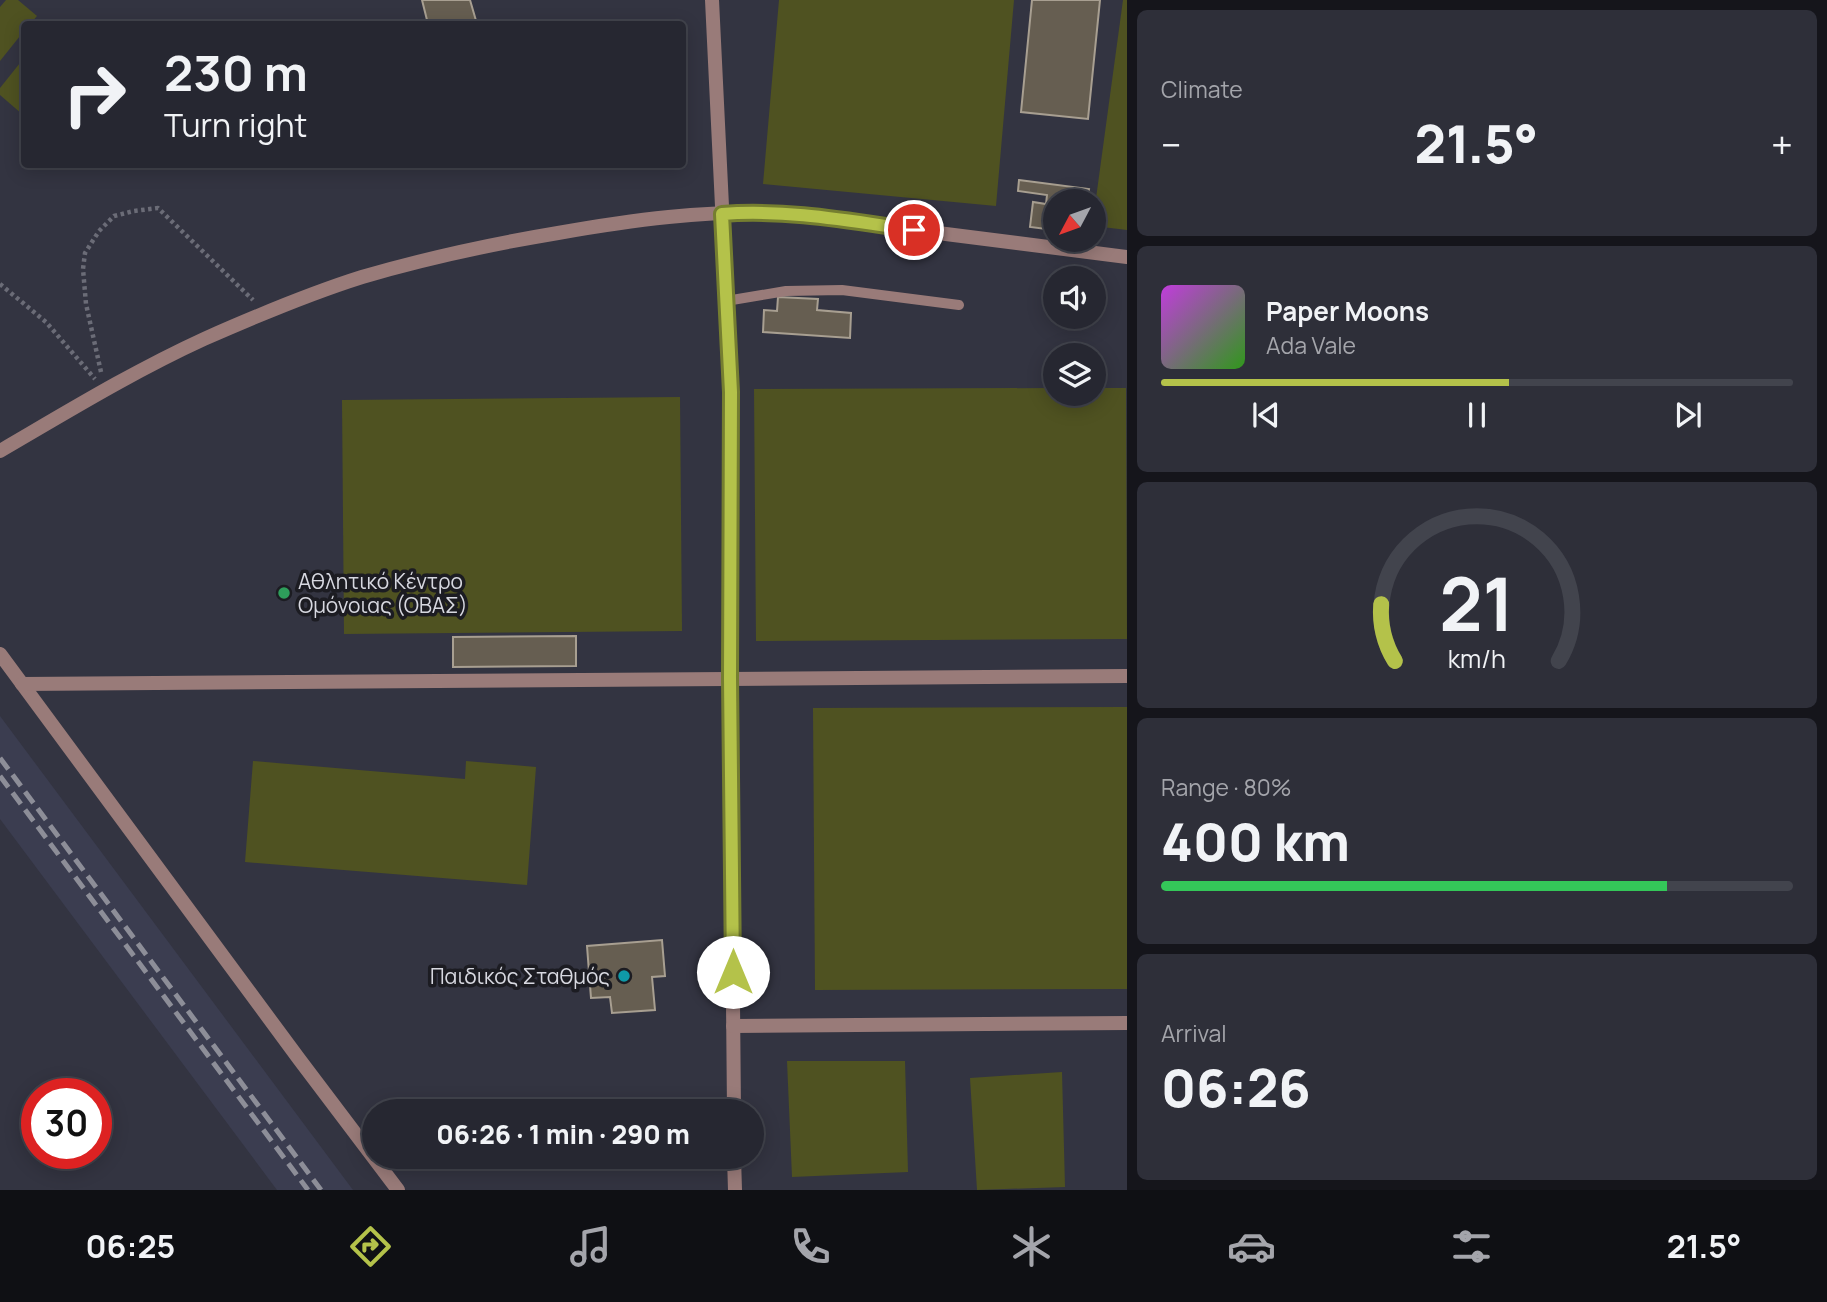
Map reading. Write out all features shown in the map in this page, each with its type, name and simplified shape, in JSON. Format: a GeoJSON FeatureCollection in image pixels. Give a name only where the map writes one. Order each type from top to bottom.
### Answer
{"type":"FeatureCollection","features":[{"type":"Feature","properties":{"kind":"street"},"geometry":{"type":"LineString","coordinates":[[712,0],[731,392],[730,678],[734,1099]]}},
{"type":"Feature","properties":{"kind":"street"},"geometry":{"type":"LineString","coordinates":[[0,451],[105,390],[182,350],[265,313],[361,278],[457,253],[603,225],[660,218],[756,212],[809,216],[1127,257]]}},
{"type":"Feature","properties":{"kind":"street"},"geometry":{"type":"LineString","coordinates":[[0,654],[398,1190]]}},
{"type":"Feature","properties":{"kind":"street"},"geometry":{"type":"LineString","coordinates":[[22,684],[1127,676]]}},
{"type":"Feature","properties":{"kind":"street"},"geometry":{"type":"LineString","coordinates":[[733,1026],[1127,1023]]}},
{"type":"Feature","properties":{"kind":"street"},"geometry":{"type":"LineString","coordinates":[[734,1169],[735,1190]]}},
{"type":"Feature","properties":{"kind":"lane"},"geometry":{"type":"LineString","coordinates":[[726,302],[786,291],[842,290],[958,305]]}},
{"type":"Feature","properties":{"kind":"path"},"geometry":{"type":"LineString","coordinates":[[105,390],[86,304],[83,269],[85,253],[99,231],[114,216],[158,208],[265,313]]}},
{"type":"Feature","properties":{"kind":"path"},"geometry":{"type":"LineString","coordinates":[[0,284],[46,323],[105,390]]}},
{"type":"Feature","properties":{"kind":"shaded area"},"geometry":{"type":"Polygon","coordinates":[[[0,716],[353,1190],[277,1190],[0,819],[0,716]]]}},
{"type":"Feature","properties":{"kind":"green space"},"geometry":{"type":"Polygon","coordinates":[[[6,0],[18,0],[37,16],[33,21],[21,21],[21,35],[0,61],[0,7],[6,0]]]}},
{"type":"Feature","properties":{"kind":"green space"},"geometry":{"type":"Polygon","coordinates":[[[779,0],[1014,0],[996,206],[763,184],[779,0]]]}},
{"type":"Feature","properties":{"kind":"green space"},"geometry":{"type":"Polygon","coordinates":[[[1123,0],[1127,0],[1127,230],[1106,227],[1106,189],[1097,189],[1123,0]]]}},
{"type":"Feature","properties":{"kind":"green space"},"geometry":{"type":"Polygon","coordinates":[[[21,62],[21,113],[0,95],[0,88],[21,62]]]}},
{"type":"Feature","properties":{"kind":"green space"},"geometry":{"type":"Polygon","coordinates":[[[1043,388],[1043,406],[1106,406],[1106,388],[1126,388],[1127,639],[756,641],[754,389],[1043,388]]]}},
{"type":"Feature","properties":{"kind":"green space"},"geometry":{"type":"Polygon","coordinates":[[[680,397],[682,631],[344,634],[342,400],[680,397]]]}},
{"type":"Feature","properties":{"kind":"green space"},"geometry":{"type":"Polygon","coordinates":[[[1127,707],[1127,989],[815,990],[813,708],[1127,707]]]}},
{"type":"Feature","properties":{"kind":"green space"},"geometry":{"type":"Polygon","coordinates":[[[253,761],[465,779],[466,761],[536,767],[527,885],[245,862],[253,761]]]}},
{"type":"Feature","properties":{"kind":"green space"},"geometry":{"type":"Polygon","coordinates":[[[787,1061],[905,1061],[908,1172],[792,1177],[787,1061]]]}},
{"type":"Feature","properties":{"kind":"green space"},"geometry":{"type":"Polygon","coordinates":[[[1062,1072],[1065,1187],[977,1190],[970,1078],[1062,1072]]]}},
{"type":"Feature","properties":{"kind":"building"},"geometry":{"type":"Polygon","coordinates":[[[422,0],[470,0],[476,21],[427,21],[422,0]]]}},
{"type":"Feature","properties":{"kind":"building"},"geometry":{"type":"Polygon","coordinates":[[[1032,0],[1100,0],[1088,119],[1021,112],[1032,0]]]}},
{"type":"Feature","properties":{"kind":"building"},"geometry":{"type":"Polygon","coordinates":[[[1019,180],[1089,189],[1043,189],[1043,194],[1018,191],[1019,180]]]}},
{"type":"Feature","properties":{"kind":"building"},"geometry":{"type":"Polygon","coordinates":[[[1033,202],[1043,204],[1043,229],[1030,227],[1033,202]]]}},
{"type":"Feature","properties":{"kind":"building"},"geometry":{"type":"Polygon","coordinates":[[[778,297],[818,299],[817,310],[851,313],[850,338],[763,332],[764,310],[777,311],[778,297]]]}},
{"type":"Feature","properties":{"kind":"building"},"geometry":{"type":"Polygon","coordinates":[[[576,636],[576,666],[453,667],[453,637],[576,636]]]}},
{"type":"Feature","properties":{"kind":"building","name":"Παιδικός Σταθμός"},"geometry":{"type":"Polygon","coordinates":[[[662,940],[665,976],[652,977],[655,1010],[612,1013],[610,997],[591,998],[587,946],[662,940]]]}},
{"type":"Feature","properties":{"kind":"railway"},"geometry":{"type":"LineString","coordinates":[[0,758],[321,1190]]}},
{"type":"Feature","properties":{"kind":"railway"},"geometry":{"type":"LineString","coordinates":[[0,776],[308,1190]]}},
{"type":"Feature","properties":{"kind":"place","name":"Αθλητικό Κέντρο Ομόνοιας (ΟΒΑΣ)"},"geometry":{"type":"Point","coordinates":[284,593]}},
{"type":"Feature","properties":{"kind":"place","name":"Παιδικός Σταθμός"},"geometry":{"type":"Point","coordinates":[624,976]}},
{"type":"Feature","properties":{"kind":"route"},"geometry":{"type":"LineString","coordinates":[[733,972],[731,392],[722,214],[780,213],[914,230]]}}]}
